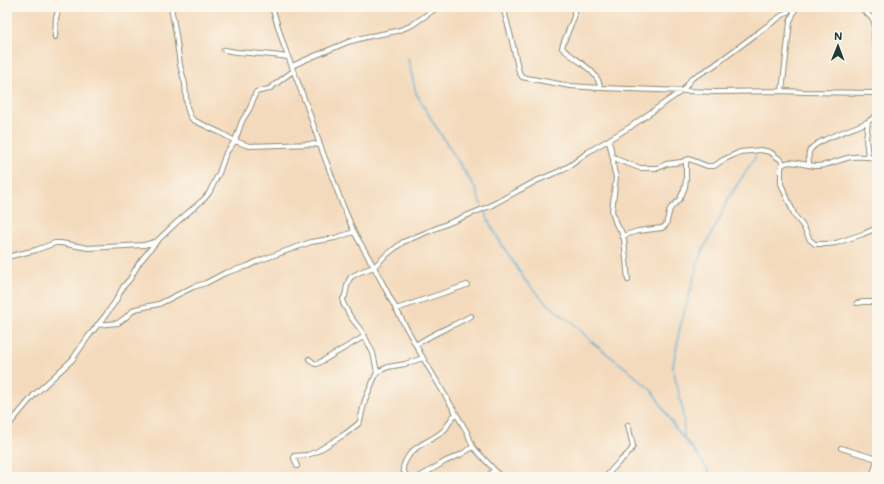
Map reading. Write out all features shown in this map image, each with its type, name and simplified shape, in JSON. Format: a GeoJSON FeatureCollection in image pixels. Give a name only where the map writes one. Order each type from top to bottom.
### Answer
{"type":"FeatureCollection","features":[{"type":"Feature","properties":{"kind":"street"},"geometry":{"type":"LineString","coordinates":[[55,37],[56,18],[59,7]]}},
{"type":"Feature","properties":{"kind":"street"},"geometry":{"type":"LineString","coordinates":[[171,7],[188,107],[190,116],[193,120],[249,146],[320,145]]}},
{"type":"Feature","properties":{"kind":"street"},"geometry":{"type":"LineString","coordinates":[[272,7],[292,69],[354,232],[423,358],[467,432],[473,448],[501,477]]}},
{"type":"Feature","properties":{"kind":"street"},"geometry":{"type":"LineString","coordinates":[[7,428],[34,395],[72,360],[115,302],[139,263],[158,240],[204,199],[219,173],[226,153],[236,141],[242,121],[250,108],[256,92],[269,89],[305,60],[348,42],[398,31],[412,25],[438,7]]}},
{"type":"Feature","properties":{"kind":"street"},"geometry":{"type":"LineString","coordinates":[[503,7],[519,72],[522,77],[570,86],[600,88],[715,92],[782,91],[877,93]]}},
{"type":"Feature","properties":{"kind":"street"},"geometry":{"type":"LineString","coordinates":[[574,7],[574,17],[562,48],[593,73],[600,82],[600,88]]}},
{"type":"Feature","properties":{"kind":"street"},"geometry":{"type":"LineString","coordinates":[[297,466],[294,456],[307,455],[316,452],[358,424],[360,421],[364,400],[377,372],[373,353],[365,336],[343,303],[351,277],[374,267],[396,246],[403,242],[490,206],[536,181],[571,165],[593,148],[630,127],[683,90],[692,78],[712,68],[763,28],[795,7]]}},
{"type":"Feature","properties":{"kind":"street"},"geometry":{"type":"LineString","coordinates":[[782,91],[790,22],[795,7]]}},
{"type":"Feature","properties":{"kind":"street"},"geometry":{"type":"LineString","coordinates":[[860,7],[873,20],[874,43],[877,49]]}},
{"type":"Feature","properties":{"kind":"street"},"geometry":{"type":"LineString","coordinates":[[224,50],[288,57]]}},
{"type":"Feature","properties":{"kind":"street"},"geometry":{"type":"LineString","coordinates":[[809,165],[809,150],[817,144],[832,136],[868,122],[877,115]]}},
{"type":"Feature","properties":{"kind":"street"},"geometry":{"type":"LineString","coordinates":[[868,122],[866,139],[868,157]]}},
{"type":"Feature","properties":{"kind":"street"},"geometry":{"type":"LineString","coordinates":[[608,140],[613,156],[616,177],[612,211],[616,224],[624,239],[628,280]]}},
{"type":"Feature","properties":{"kind":"street"},"geometry":{"type":"LineString","coordinates":[[613,156],[618,160],[640,168],[658,168],[666,164],[681,162],[689,159],[706,166],[714,166],[740,152],[761,150],[770,152],[781,160],[783,164]]}},
{"type":"Feature","properties":{"kind":"street"},"geometry":{"type":"LineString","coordinates":[[783,164],[790,162],[822,166],[852,157],[877,158]]}},
{"type":"Feature","properties":{"kind":"street"},"geometry":{"type":"LineString","coordinates":[[622,236],[638,230],[659,228],[664,226],[670,209],[680,199],[684,191],[686,179],[686,160]]}},
{"type":"Feature","properties":{"kind":"street"},"geometry":{"type":"LineString","coordinates":[[783,164],[781,169],[781,184],[795,216],[812,242],[815,244],[836,243],[877,228]]}},
{"type":"Feature","properties":{"kind":"street"},"geometry":{"type":"LineString","coordinates":[[97,325],[118,322],[131,312],[160,304],[193,287],[258,261],[311,242],[335,238],[354,232]]}},
{"type":"Feature","properties":{"kind":"street"},"geometry":{"type":"LineString","coordinates":[[7,257],[30,252],[55,243],[88,248],[144,245],[158,240]]}},
{"type":"Feature","properties":{"kind":"street"},"geometry":{"type":"LineString","coordinates":[[396,309],[467,285]]}},
{"type":"Feature","properties":{"kind":"street"},"geometry":{"type":"LineString","coordinates":[[857,303],[877,302]]}},
{"type":"Feature","properties":{"kind":"street"},"geometry":{"type":"LineString","coordinates":[[416,345],[471,316]]}},
{"type":"Feature","properties":{"kind":"street"},"geometry":{"type":"LineString","coordinates":[[309,359],[317,364],[365,336]]}},
{"type":"Feature","properties":{"kind":"street"},"geometry":{"type":"LineString","coordinates":[[377,372],[388,367],[410,363],[423,358]]}},
{"type":"Feature","properties":{"kind":"street"},"geometry":{"type":"LineString","coordinates":[[407,477],[403,468],[410,454],[426,442],[442,433],[452,417],[456,414]]}},
{"type":"Feature","properties":{"kind":"street"},"geometry":{"type":"LineString","coordinates":[[606,477],[616,464],[633,448],[628,425]]}},
{"type":"Feature","properties":{"kind":"street"},"geometry":{"type":"LineString","coordinates":[[420,477],[446,461],[473,448]]}},
{"type":"Feature","properties":{"kind":"street"},"geometry":{"type":"LineString","coordinates":[[841,448],[877,459],[872,477]]}},
{"type":"Feature","properties":{"kind":"street"},"geometry":{"type":"LineString","coordinates":[[487,477],[494,470]]}},
{"type":"Feature","properties":{"kind":"waterway"},"geometry":{"type":"LineString","coordinates":[[408,58],[416,93],[476,190],[481,205]]}},
{"type":"Feature","properties":{"kind":"waterway"},"geometry":{"type":"LineString","coordinates":[[684,436],[683,411],[673,368],[679,331],[701,253],[718,222],[728,199],[756,156]]}},
{"type":"Feature","properties":{"kind":"waterway"},"geometry":{"type":"LineString","coordinates":[[484,211],[501,243],[525,280],[544,301],[653,392],[676,429],[696,453],[709,472],[710,477]]}}]}
